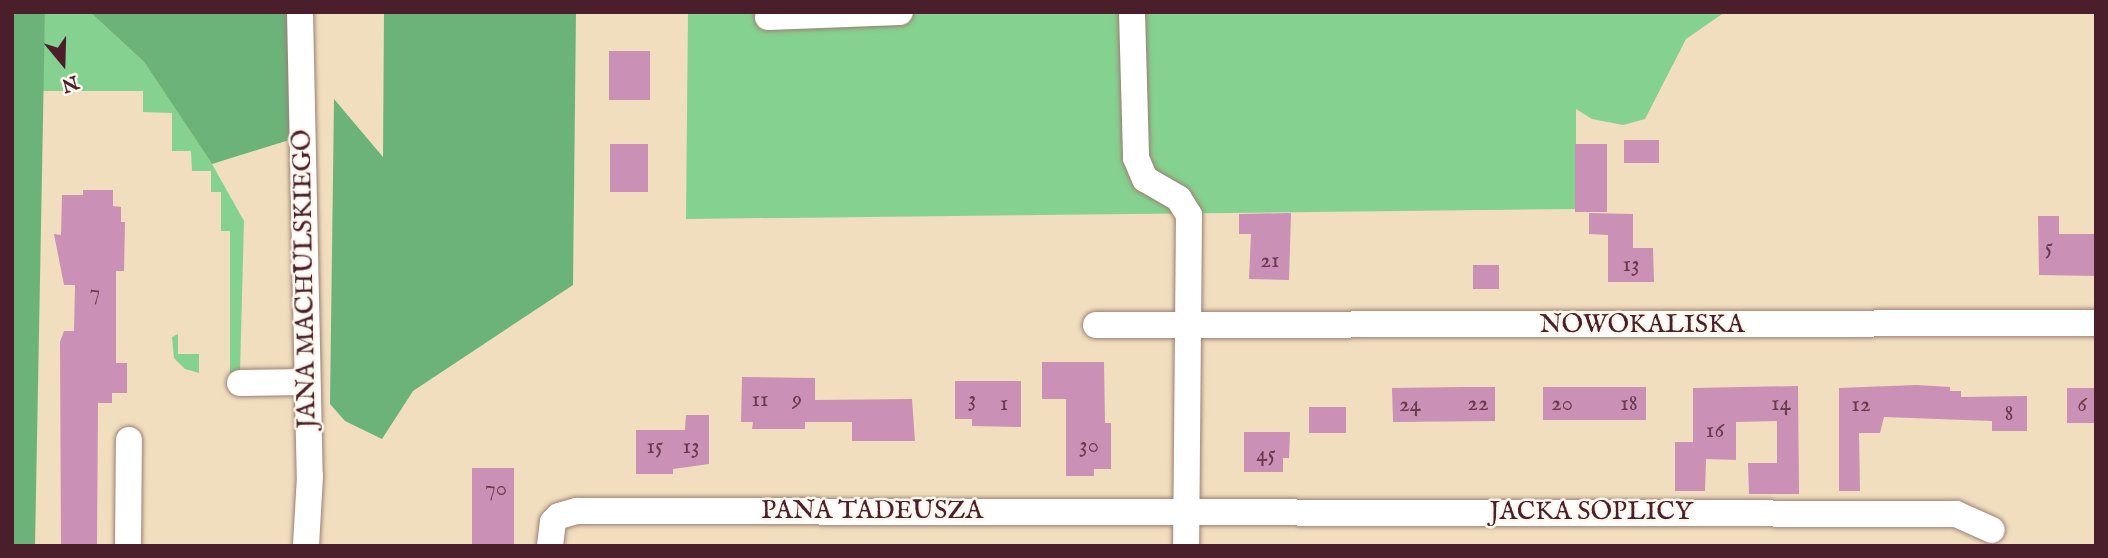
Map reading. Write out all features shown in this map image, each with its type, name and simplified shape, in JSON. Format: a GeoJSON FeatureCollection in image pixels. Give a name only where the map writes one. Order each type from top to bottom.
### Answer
{"type":"FeatureCollection","features":[{"type":"Feature","properties":{"kind":"street","name":"JANA MACHULSKIEGO"},"geometry":{"type":"LineString","coordinates":[[300,12],[306,546]]}},
{"type":"Feature","properties":{"kind":"street"},"geometry":{"type":"LineString","coordinates":[[768,18],[900,12]]}},
{"type":"Feature","properties":{"kind":"street"},"geometry":{"type":"LineString","coordinates":[[1132,12],[1136,158],[1145,179],[1179,199],[1189,215],[1186,546]]}},
{"type":"Feature","properties":{"kind":"street","name":"NOWOKALISKA"},"geometry":{"type":"LineString","coordinates":[[1096,325],[2096,323]]}},
{"type":"Feature","properties":{"kind":"street"},"geometry":{"type":"LineString","coordinates":[[240,383],[306,382]]}},
{"type":"Feature","properties":{"kind":"street"},"geometry":{"type":"LineString","coordinates":[[128,546],[129,440]]}},
{"type":"Feature","properties":{"kind":"street","name":"PANA TADEUSZA"},"geometry":{"type":"LineString","coordinates":[[550,546],[550,532],[559,516],[577,511],[1186,510]]}},
{"type":"Feature","properties":{"kind":"street","name":"JACKA SOPLICY"},"geometry":{"type":"LineString","coordinates":[[1186,510],[1956,514],[1992,530]]}},
{"type":"Feature","properties":{"kind":"green space"},"geometry":{"type":"Polygon","coordinates":[[[12,12],[45,12],[35,546],[12,546],[12,12]]]}},
{"type":"Feature","properties":{"kind":"green space"},"geometry":{"type":"Polygon","coordinates":[[[45,12],[90,12],[144,62],[212,164],[244,221],[240,372],[230,373],[230,231],[221,231],[221,192],[211,192],[211,171],[192,171],[191,151],[172,151],[172,113],[143,112],[143,91],[42,91],[45,12]]]}},
{"type":"Feature","properties":{"kind":"green space"},"geometry":{"type":"Polygon","coordinates":[[[90,12],[300,12],[302,136],[212,164],[144,62],[90,12]]]}},
{"type":"Feature","properties":{"kind":"green space"},"geometry":{"type":"Polygon","coordinates":[[[384,12],[576,12],[573,285],[413,391],[382,439],[345,421],[330,404],[334,99],[383,157],[384,12]]]}},
{"type":"Feature","properties":{"kind":"green space"},"geometry":{"type":"Polygon","coordinates":[[[688,12],[1725,12],[1686,39],[1645,119],[1623,125],[1592,119],[1576,109],[1576,209],[686,219],[688,12]]]}},
{"type":"Feature","properties":{"kind":"green space"},"geometry":{"type":"Polygon","coordinates":[[[178,334],[178,354],[199,354],[199,373],[185,369],[174,358],[172,337],[178,334]]]}},
{"type":"Feature","properties":{"kind":"building"},"geometry":{"type":"Polygon","coordinates":[[[609,51],[650,51],[650,100],[609,100],[609,51]]]}},
{"type":"Feature","properties":{"kind":"building"},"geometry":{"type":"Polygon","coordinates":[[[1624,140],[1659,140],[1659,163],[1624,163],[1624,140]]]}},
{"type":"Feature","properties":{"kind":"building"},"geometry":{"type":"Polygon","coordinates":[[[610,144],[648,144],[648,192],[610,192],[610,144]]]}},
{"type":"Feature","properties":{"kind":"building"},"geometry":{"type":"Polygon","coordinates":[[[1575,144],[1607,144],[1607,212],[1575,212],[1575,144]]]}},
{"type":"Feature","properties":{"kind":"building"},"geometry":{"type":"Polygon","coordinates":[[[83,190],[113,190],[113,206],[121,207],[121,222],[125,222],[124,271],[116,271],[116,363],[127,363],[127,393],[112,393],[112,403],[98,403],[97,546],[61,546],[60,342],[64,331],[74,331],[75,285],[64,285],[54,234],[61,235],[62,195],[83,195],[83,190]]]}},
{"type":"Feature","properties":{"kind":"building"},"geometry":{"type":"Polygon","coordinates":[[[1291,213],[1289,280],[1249,279],[1251,234],[1239,234],[1239,214],[1291,213]]]}},
{"type":"Feature","properties":{"kind":"building"},"geometry":{"type":"Polygon","coordinates":[[[1589,213],[1633,214],[1633,248],[1653,248],[1654,282],[1608,282],[1608,235],[1589,234],[1589,213]]]}},
{"type":"Feature","properties":{"kind":"building"},"geometry":{"type":"Polygon","coordinates":[[[2038,216],[2059,216],[2059,234],[2096,234],[2096,276],[2039,275],[2038,216]]]}},
{"type":"Feature","properties":{"kind":"building"},"geometry":{"type":"Polygon","coordinates":[[[1473,265],[1499,265],[1499,289],[1473,289],[1473,265]]]}},
{"type":"Feature","properties":{"kind":"building"},"geometry":{"type":"Polygon","coordinates":[[[1042,362],[1104,362],[1105,423],[1111,423],[1111,469],[1094,469],[1094,476],[1066,476],[1066,399],[1042,399],[1042,362]]]}},
{"type":"Feature","properties":{"kind":"building"},"geometry":{"type":"Polygon","coordinates":[[[742,377],[815,378],[815,400],[912,399],[915,441],[852,441],[852,422],[805,422],[805,429],[752,429],[753,422],[741,422],[742,377]]]}},
{"type":"Feature","properties":{"kind":"building"},"geometry":{"type":"Polygon","coordinates":[[[955,381],[1021,381],[1021,427],[972,426],[972,419],[955,419],[955,381]]]}},
{"type":"Feature","properties":{"kind":"building"},"geometry":{"type":"Polygon","coordinates":[[[1916,385],[1950,387],[1950,391],[1961,391],[1961,397],[2027,396],[2027,431],[1992,431],[1992,421],[1884,417],[1880,433],[1859,433],[1860,491],[1839,491],[1839,388],[1916,385]]]}},
{"type":"Feature","properties":{"kind":"building"},"geometry":{"type":"Polygon","coordinates":[[[1798,386],[1799,494],[1749,494],[1748,463],[1777,463],[1777,421],[1736,422],[1736,460],[1706,459],[1705,491],[1675,491],[1675,442],[1693,442],[1693,388],[1798,386]]]}},
{"type":"Feature","properties":{"kind":"building"},"geometry":{"type":"Polygon","coordinates":[[[1495,387],[1495,421],[1393,422],[1392,388],[1495,387]]]}},
{"type":"Feature","properties":{"kind":"building"},"geometry":{"type":"Polygon","coordinates":[[[1543,387],[1646,387],[1646,420],[1543,420],[1543,387]]]}},
{"type":"Feature","properties":{"kind":"building"},"geometry":{"type":"Polygon","coordinates":[[[2067,388],[2096,388],[2096,423],[2067,423],[2067,388]]]}},
{"type":"Feature","properties":{"kind":"building"},"geometry":{"type":"Polygon","coordinates":[[[1309,407],[1346,407],[1346,433],[1309,433],[1309,407]]]}},
{"type":"Feature","properties":{"kind":"building"},"geometry":{"type":"Polygon","coordinates":[[[686,415],[709,415],[709,464],[673,469],[673,474],[636,474],[636,430],[685,430],[686,415]]]}},
{"type":"Feature","properties":{"kind":"building"},"geometry":{"type":"Polygon","coordinates":[[[1244,432],[1290,432],[1289,458],[1283,458],[1283,472],[1244,472],[1244,432]]]}},
{"type":"Feature","properties":{"kind":"building"},"geometry":{"type":"Polygon","coordinates":[[[472,468],[514,468],[514,546],[472,546],[472,468]]]}}]}
